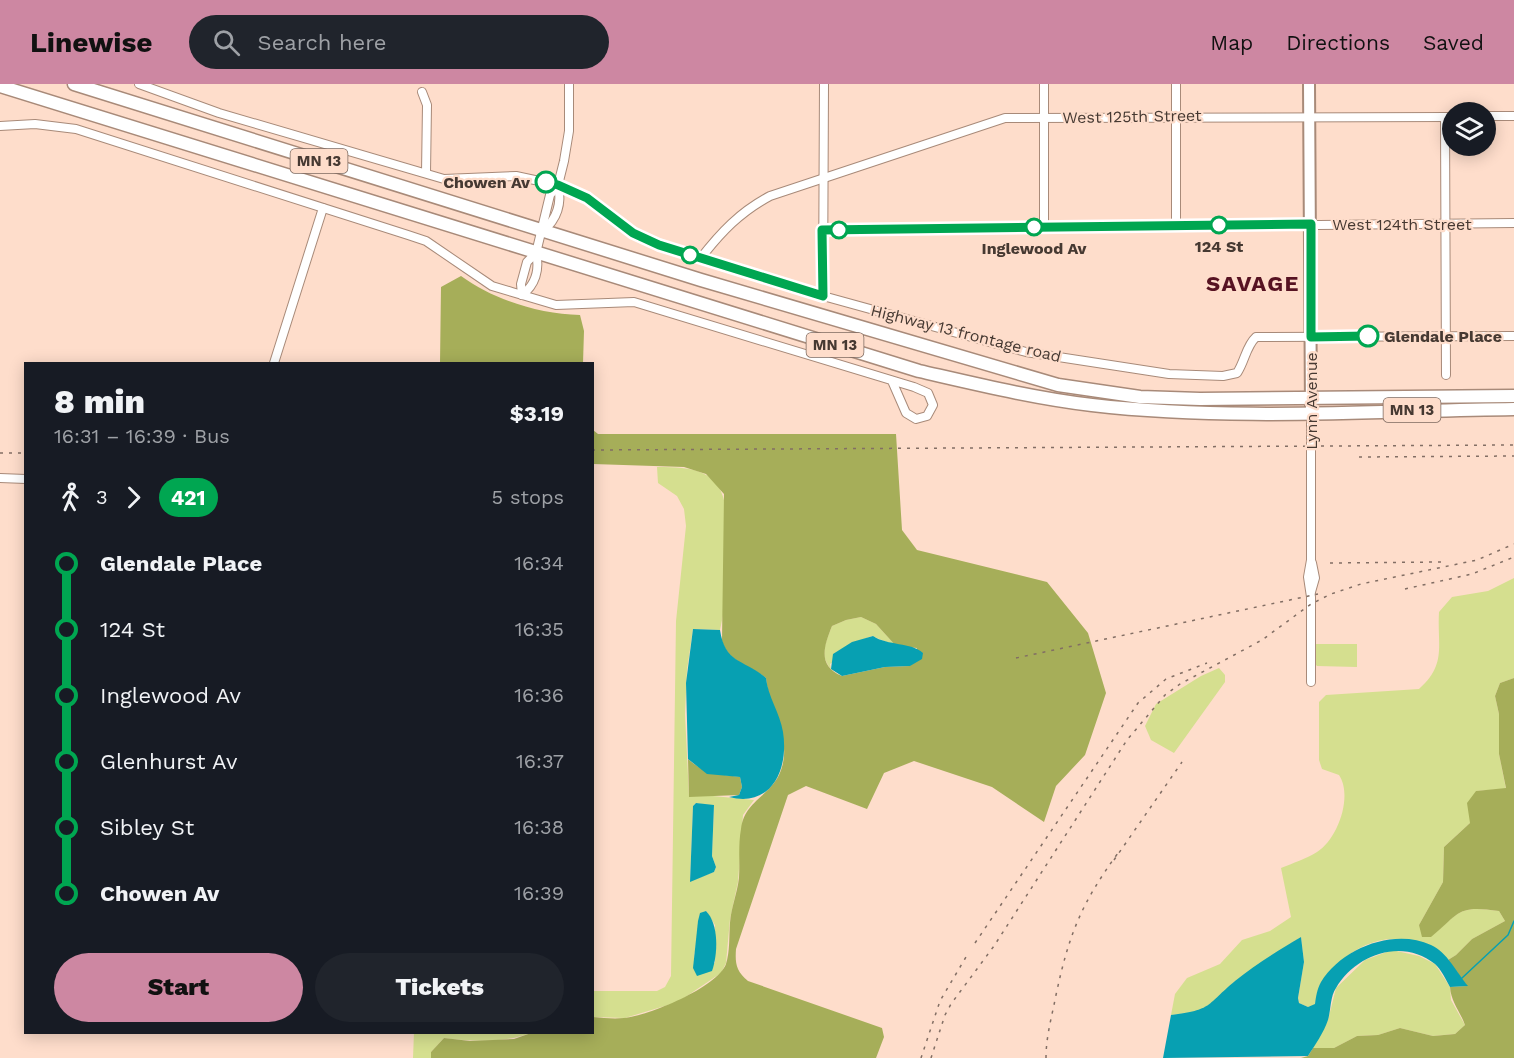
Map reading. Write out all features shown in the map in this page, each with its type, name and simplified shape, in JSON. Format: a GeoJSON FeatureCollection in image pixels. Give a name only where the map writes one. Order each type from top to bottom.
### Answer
{"type":"FeatureCollection","features":[{"type":"Feature","properties":{"kind":"highway","name":"MN 13"},"geometry":{"type":"LineString","coordinates":[[75,84],[543,231],[1058,385],[1140,397],[1514,396]]}},
{"type":"Feature","properties":{"kind":"highway","name":"MN 13"},"geometry":{"type":"LineString","coordinates":[[0,86],[919,371],[1030,397],[1140,409],[1311,411],[1514,409]]}},
{"type":"Feature","properties":{"kind":"main road","name":"Lynn Avenue"},"geometry":{"type":"LineString","coordinates":[[1309,84],[1311,411]]}},
{"type":"Feature","properties":{"kind":"street"},"geometry":{"type":"LineString","coordinates":[[139,84],[219,113],[444,179],[516,176],[558,185],[607,211],[633,233],[659,245],[823,296],[824,84]]}},
{"type":"Feature","properties":{"kind":"street"},"geometry":{"type":"LineString","coordinates":[[522,296],[532,287],[539,264],[536,253],[543,231],[554,222],[561,198],[558,185],[569,131],[569,84]]}},
{"type":"Feature","properties":{"kind":"street"},"geometry":{"type":"LineString","coordinates":[[1044,84],[1044,227]]}},
{"type":"Feature","properties":{"kind":"street"},"geometry":{"type":"LineString","coordinates":[[1176,84],[1176,225]]}},
{"type":"Feature","properties":{"kind":"street"},"geometry":{"type":"LineString","coordinates":[[422,92],[427,105],[426,173]]}},
{"type":"Feature","properties":{"kind":"street"},"geometry":{"type":"LineString","coordinates":[[1496,116],[1514,116]]}},
{"type":"Feature","properties":{"kind":"street","name":"West 125th Street"},"geometry":{"type":"LineString","coordinates":[[700,259],[726,227],[747,208],[770,196],[1005,118],[1442,117]]}},
{"type":"Feature","properties":{"kind":"street"},"geometry":{"type":"LineString","coordinates":[[0,126],[35,124],[76,129],[426,241],[492,286],[522,296],[566,305],[634,303],[892,381],[928,393],[933,405],[927,416],[915,418],[906,413],[892,381]]}},
{"type":"Feature","properties":{"kind":"street"},"geometry":{"type":"LineString","coordinates":[[1446,375],[1447,156]]}},
{"type":"Feature","properties":{"kind":"street"},"geometry":{"type":"LineString","coordinates":[[274,362],[322,208]]}},
{"type":"Feature","properties":{"kind":"street","name":"West 124th Street"},"geometry":{"type":"LineString","coordinates":[[822,230],[1514,223]]}},
{"type":"Feature","properties":{"kind":"street","name":"Highway 13 frontage road"},"geometry":{"type":"LineString","coordinates":[[823,296],[1026,352],[1130,369],[1223,376],[1237,373],[1246,360],[1248,346],[1255,337],[1311,337]]}},
{"type":"Feature","properties":{"kind":"street"},"geometry":{"type":"LineString","coordinates":[[1311,337],[1514,336]]}},
{"type":"Feature","properties":{"kind":"street","name":"Lynn Avenue"},"geometry":{"type":"LineString","coordinates":[[1311,411],[1311,560],[1308,577],[1311,594],[1311,682]]}},
{"type":"Feature","properties":{"kind":"street"},"geometry":{"type":"LineString","coordinates":[[0,478],[24,479]]}},
{"type":"Feature","properties":{"kind":"green space"},"geometry":{"type":"Polygon","coordinates":[[[461,276],[502,299],[517,304],[549,312],[580,315],[584,331],[583,362],[440,362],[441,287],[461,276]]]}},
{"type":"Feature","properties":{"kind":"green space"},"geometry":{"type":"Polygon","coordinates":[[[594,431],[598,434],[896,434],[902,530],[917,550],[1047,582],[1088,633],[1106,693],[1085,755],[1056,786],[1044,822],[992,787],[914,761],[884,773],[867,809],[806,786],[788,795],[736,949],[737,966],[748,981],[882,1028],[884,1037],[876,1058],[431,1058],[431,1052],[444,1038],[470,1041],[514,1039],[528,1034],[594,1034],[594,1017],[624,1018],[665,1006],[697,991],[720,973],[726,964],[731,917],[739,878],[743,820],[751,806],[769,789],[779,775],[783,762],[783,738],[766,678],[734,659],[722,641],[724,494],[706,474],[684,467],[594,464],[594,431]],[[861,617],[846,620],[832,626],[825,648],[826,661],[834,672],[842,676],[885,667],[910,666],[917,648],[896,646],[876,624],[861,617]]]}},
{"type":"Feature","properties":{"kind":"green space"},"geometry":{"type":"Polygon","coordinates":[[[657,467],[682,468],[703,473],[718,486],[726,510],[724,610],[720,630],[693,629],[687,670],[685,714],[689,796],[703,795],[754,800],[743,815],[738,882],[730,919],[726,963],[721,973],[678,1002],[625,1018],[594,1017],[594,991],[657,991],[665,987],[671,976],[676,621],[686,526],[684,509],[677,496],[658,483],[657,467]],[[696,803],[693,806],[690,881],[714,872],[716,867],[712,856],[714,806],[696,803]],[[706,911],[700,914],[694,958],[715,963],[715,925],[706,911]]]}},
{"type":"Feature","properties":{"kind":"green space"},"geometry":{"type":"Polygon","coordinates":[[[1514,578],[1514,678],[1500,683],[1495,696],[1499,714],[1499,754],[1506,789],[1476,791],[1470,823],[1444,847],[1443,882],[1419,925],[1430,937],[1460,912],[1475,909],[1499,911],[1505,921],[1472,939],[1448,960],[1435,951],[1398,940],[1379,941],[1366,945],[1343,960],[1333,970],[1325,981],[1315,1005],[1308,1007],[1299,1003],[1298,998],[1304,962],[1301,937],[1234,982],[1216,1001],[1196,1012],[1171,1015],[1175,994],[1187,978],[1220,964],[1242,940],[1270,931],[1291,917],[1281,868],[1317,852],[1325,846],[1337,827],[1344,805],[1343,784],[1339,775],[1322,769],[1319,760],[1319,702],[1326,695],[1419,689],[1428,680],[1437,663],[1439,612],[1452,597],[1488,591],[1514,578]]]}},
{"type":"Feature","properties":{"kind":"green space"},"geometry":{"type":"Polygon","coordinates":[[[861,617],[876,624],[896,646],[872,636],[864,639],[830,664],[831,669],[824,653],[832,626],[861,617]]]}},
{"type":"Feature","properties":{"kind":"green space"},"geometry":{"type":"Polygon","coordinates":[[[1315,644],[1357,644],[1357,667],[1317,666],[1314,663],[1315,644]]]}},
{"type":"Feature","properties":{"kind":"green space"},"geometry":{"type":"Polygon","coordinates":[[[1219,668],[1225,675],[1225,682],[1174,753],[1151,740],[1145,726],[1156,704],[1201,676],[1219,668]]]}},
{"type":"Feature","properties":{"kind":"green space"},"geometry":{"type":"Polygon","coordinates":[[[1514,678],[1514,1058],[1301,1058],[1308,1056],[1313,1048],[1334,1048],[1357,1036],[1378,1035],[1400,1028],[1433,1036],[1455,1034],[1465,1025],[1450,987],[1467,986],[1448,960],[1472,939],[1505,921],[1499,911],[1475,909],[1460,912],[1431,937],[1422,937],[1419,925],[1443,882],[1444,847],[1470,823],[1467,803],[1476,791],[1506,788],[1499,754],[1499,714],[1495,696],[1500,683],[1514,678]]]}},
{"type":"Feature","properties":{"kind":"green space"},"geometry":{"type":"Polygon","coordinates":[[[688,759],[707,771],[740,777],[742,787],[739,795],[689,797],[688,759]]]}},
{"type":"Feature","properties":{"kind":"green space"},"geometry":{"type":"Polygon","coordinates":[[[1392,950],[1419,956],[1435,964],[1450,987],[1451,1000],[1465,1025],[1455,1034],[1433,1036],[1400,1028],[1378,1035],[1357,1036],[1334,1048],[1313,1048],[1328,1020],[1336,988],[1365,960],[1392,950]]]}},
{"type":"Feature","properties":{"kind":"green space"},"geometry":{"type":"Polygon","coordinates":[[[414,1034],[528,1034],[490,1041],[444,1038],[431,1052],[431,1058],[413,1058],[414,1034]]]}},
{"type":"Feature","properties":{"kind":"water"},"geometry":{"type":"Polygon","coordinates":[[[693,629],[720,630],[726,649],[731,655],[766,678],[783,732],[783,760],[774,783],[756,797],[744,799],[729,797],[739,795],[742,787],[740,777],[707,774],[688,759],[686,683],[693,629]]]}},
{"type":"Feature","properties":{"kind":"water"},"geometry":{"type":"Polygon","coordinates":[[[873,636],[918,650],[923,653],[922,659],[910,666],[885,667],[842,676],[831,669],[833,654],[852,642],[873,636]]]}},
{"type":"Feature","properties":{"kind":"water"},"geometry":{"type":"Polygon","coordinates":[[[696,803],[714,805],[712,856],[716,867],[714,872],[690,882],[693,806],[696,803]]]}},
{"type":"Feature","properties":{"kind":"water"},"geometry":{"type":"Polygon","coordinates":[[[706,911],[715,931],[715,956],[712,971],[697,976],[693,968],[698,921],[700,913],[706,911]]]}},
{"type":"Feature","properties":{"kind":"water"},"geometry":{"type":"Polygon","coordinates":[[[1301,937],[1304,962],[1298,998],[1299,1003],[1308,1007],[1315,1004],[1321,982],[1342,959],[1370,944],[1385,940],[1417,940],[1437,948],[1468,986],[1450,987],[1437,966],[1422,956],[1394,951],[1380,954],[1367,959],[1344,976],[1333,995],[1326,1025],[1308,1056],[1163,1058],[1171,1015],[1195,1011],[1208,1005],[1251,969],[1301,937]]]}},
{"type":"Feature","properties":{"kind":"waterway"},"geometry":{"type":"LineString","coordinates":[[1462,978],[1508,935],[1514,921]]}},
{"type":"Feature","properties":{"kind":"railway"},"geometry":{"type":"LineString","coordinates":[[594,450],[1514,445]]}},
{"type":"Feature","properties":{"kind":"railway"},"geometry":{"type":"LineString","coordinates":[[0,453],[24,453]]}},
{"type":"Feature","properties":{"kind":"railway"},"geometry":{"type":"LineString","coordinates":[[1359,457],[1514,456]]}},
{"type":"Feature","properties":{"kind":"railway"},"geometry":{"type":"LineString","coordinates":[[931,1058],[945,1015],[951,1004],[994,946],[1127,740],[1165,695],[1180,684],[1262,640],[1311,604],[1331,594],[1361,584],[1477,560],[1514,544]]}},
{"type":"Feature","properties":{"kind":"railway"},"geometry":{"type":"LineString","coordinates":[[1405,589],[1472,574],[1514,557]]}},
{"type":"Feature","properties":{"kind":"railway"},"geometry":{"type":"LineString","coordinates":[[1330,563],[1443,562]]}},
{"type":"Feature","properties":{"kind":"railway"},"geometry":{"type":"LineString","coordinates":[[1016,658],[1318,594]]}},
{"type":"Feature","properties":{"kind":"railway"},"geometry":{"type":"LineString","coordinates":[[975,943],[1138,703],[1166,679],[1207,663]]}},
{"type":"Feature","properties":{"kind":"railway"},"geometry":{"type":"LineString","coordinates":[[1114,860],[1182,762]]}},
{"type":"Feature","properties":{"kind":"railway"},"geometry":{"type":"LineString","coordinates":[[1046,1058],[1048,1034],[1066,954],[1086,904],[1118,853]]}},
{"type":"Feature","properties":{"kind":"railway"},"geometry":{"type":"LineString","coordinates":[[921,1058],[940,1001],[966,957]]}},
{"type":"Feature","properties":{"kind":"bus line","name":"421"},"geometry":{"type":"LineString","coordinates":[[546,182],[587,198],[633,233],[659,245],[823,296],[822,230],[1311,224],[1311,337],[1368,336]]}},
{"type":"Feature","properties":{"kind":"place","name":"Chowen Av"},"geometry":{"type":"Point","coordinates":[546,182]}},
{"type":"Feature","properties":{"kind":"place","name":"124 St"},"geometry":{"type":"Point","coordinates":[1219,225]}},
{"type":"Feature","properties":{"kind":"place","name":"Inglewood Av"},"geometry":{"type":"Point","coordinates":[1034,227]}},
{"type":"Feature","properties":{"kind":"place","name":"Glendale Place"},"geometry":{"type":"Point","coordinates":[1368,336]}},
{"type":"Feature","properties":{"kind":"district","name":"SAVAGE"},"geometry":{"type":"Point","coordinates":[1253,283]}}]}
